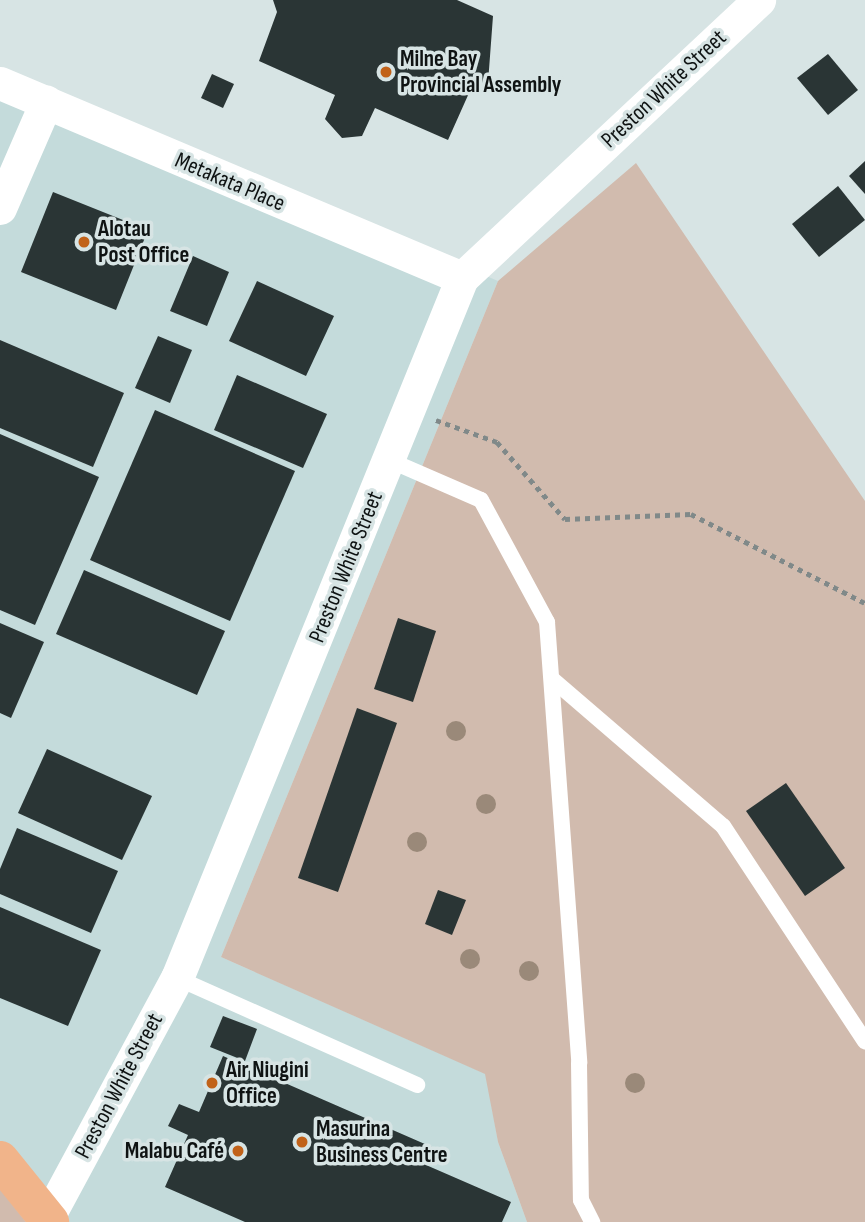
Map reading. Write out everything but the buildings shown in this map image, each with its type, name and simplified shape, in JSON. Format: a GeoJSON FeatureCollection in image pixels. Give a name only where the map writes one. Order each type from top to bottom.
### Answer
{"type":"FeatureCollection","features":[{"type":"Feature","properties":{"kind":"main road"},"geometry":{"type":"LineString","coordinates":[[0,1160],[49,1220]]}},
{"type":"Feature","properties":{"kind":"street","name":"Preston White Street"},"geometry":{"type":"LineString","coordinates":[[49,1220],[177,978],[462,278],[759,0]]}},
{"type":"Feature","properties":{"kind":"street","name":"Metakata Place"},"geometry":{"type":"LineString","coordinates":[[0,83],[462,278]]}},
{"type":"Feature","properties":{"kind":"street"},"geometry":{"type":"LineString","coordinates":[[0,208],[46,102]]}},
{"type":"Feature","properties":{"kind":"lane"},"geometry":{"type":"LineString","coordinates":[[389,460],[481,500],[547,622],[579,1063],[581,1200],[592,1222]]}},
{"type":"Feature","properties":{"kind":"lane"},"geometry":{"type":"LineString","coordinates":[[552,679],[723,826],[865,1041]]}},
{"type":"Feature","properties":{"kind":"lane"},"geometry":{"type":"LineString","coordinates":[[177,978],[417,1085]]}},
{"type":"Feature","properties":{"kind":"path"},"geometry":{"type":"LineString","coordinates":[[409,410],[497,442],[565,519],[691,514],[865,603]]}},
{"type":"Feature","properties":{"kind":"shaded area"},"geometry":{"type":"Polygon","coordinates":[[[0,68],[498,281],[221,957],[486,1074],[498,1142],[527,1222],[65,1222],[0,1143],[0,68]]]}},
{"type":"Feature","properties":{"kind":"shaded area"},"geometry":{"type":"Polygon","coordinates":[[[636,163],[865,501],[865,1222],[527,1222],[498,1142],[485,1074],[221,957],[498,281],[636,163]]]}},
{"type":"Feature","properties":{"kind":"shaded area"},"geometry":{"type":"Polygon","coordinates":[[[0,1189],[26,1222],[0,1222],[0,1189]]]}},
{"type":"Feature","properties":{"kind":"place","name":"Milne Bay Provincial Assembly"},"geometry":{"type":"Point","coordinates":[386,72]}},
{"type":"Feature","properties":{"kind":"place","name":"Alotau Post Office"},"geometry":{"type":"Point","coordinates":[84,242]}},
{"type":"Feature","properties":{"kind":"place","name":"Air Niugini Office"},"geometry":{"type":"Point","coordinates":[212,1083]}},
{"type":"Feature","properties":{"kind":"place","name":"Masurina Business Centre"},"geometry":{"type":"Point","coordinates":[302,1142]}},
{"type":"Feature","properties":{"kind":"place","name":"Malabu Café"},"geometry":{"type":"Point","coordinates":[238,1151]}}]}
